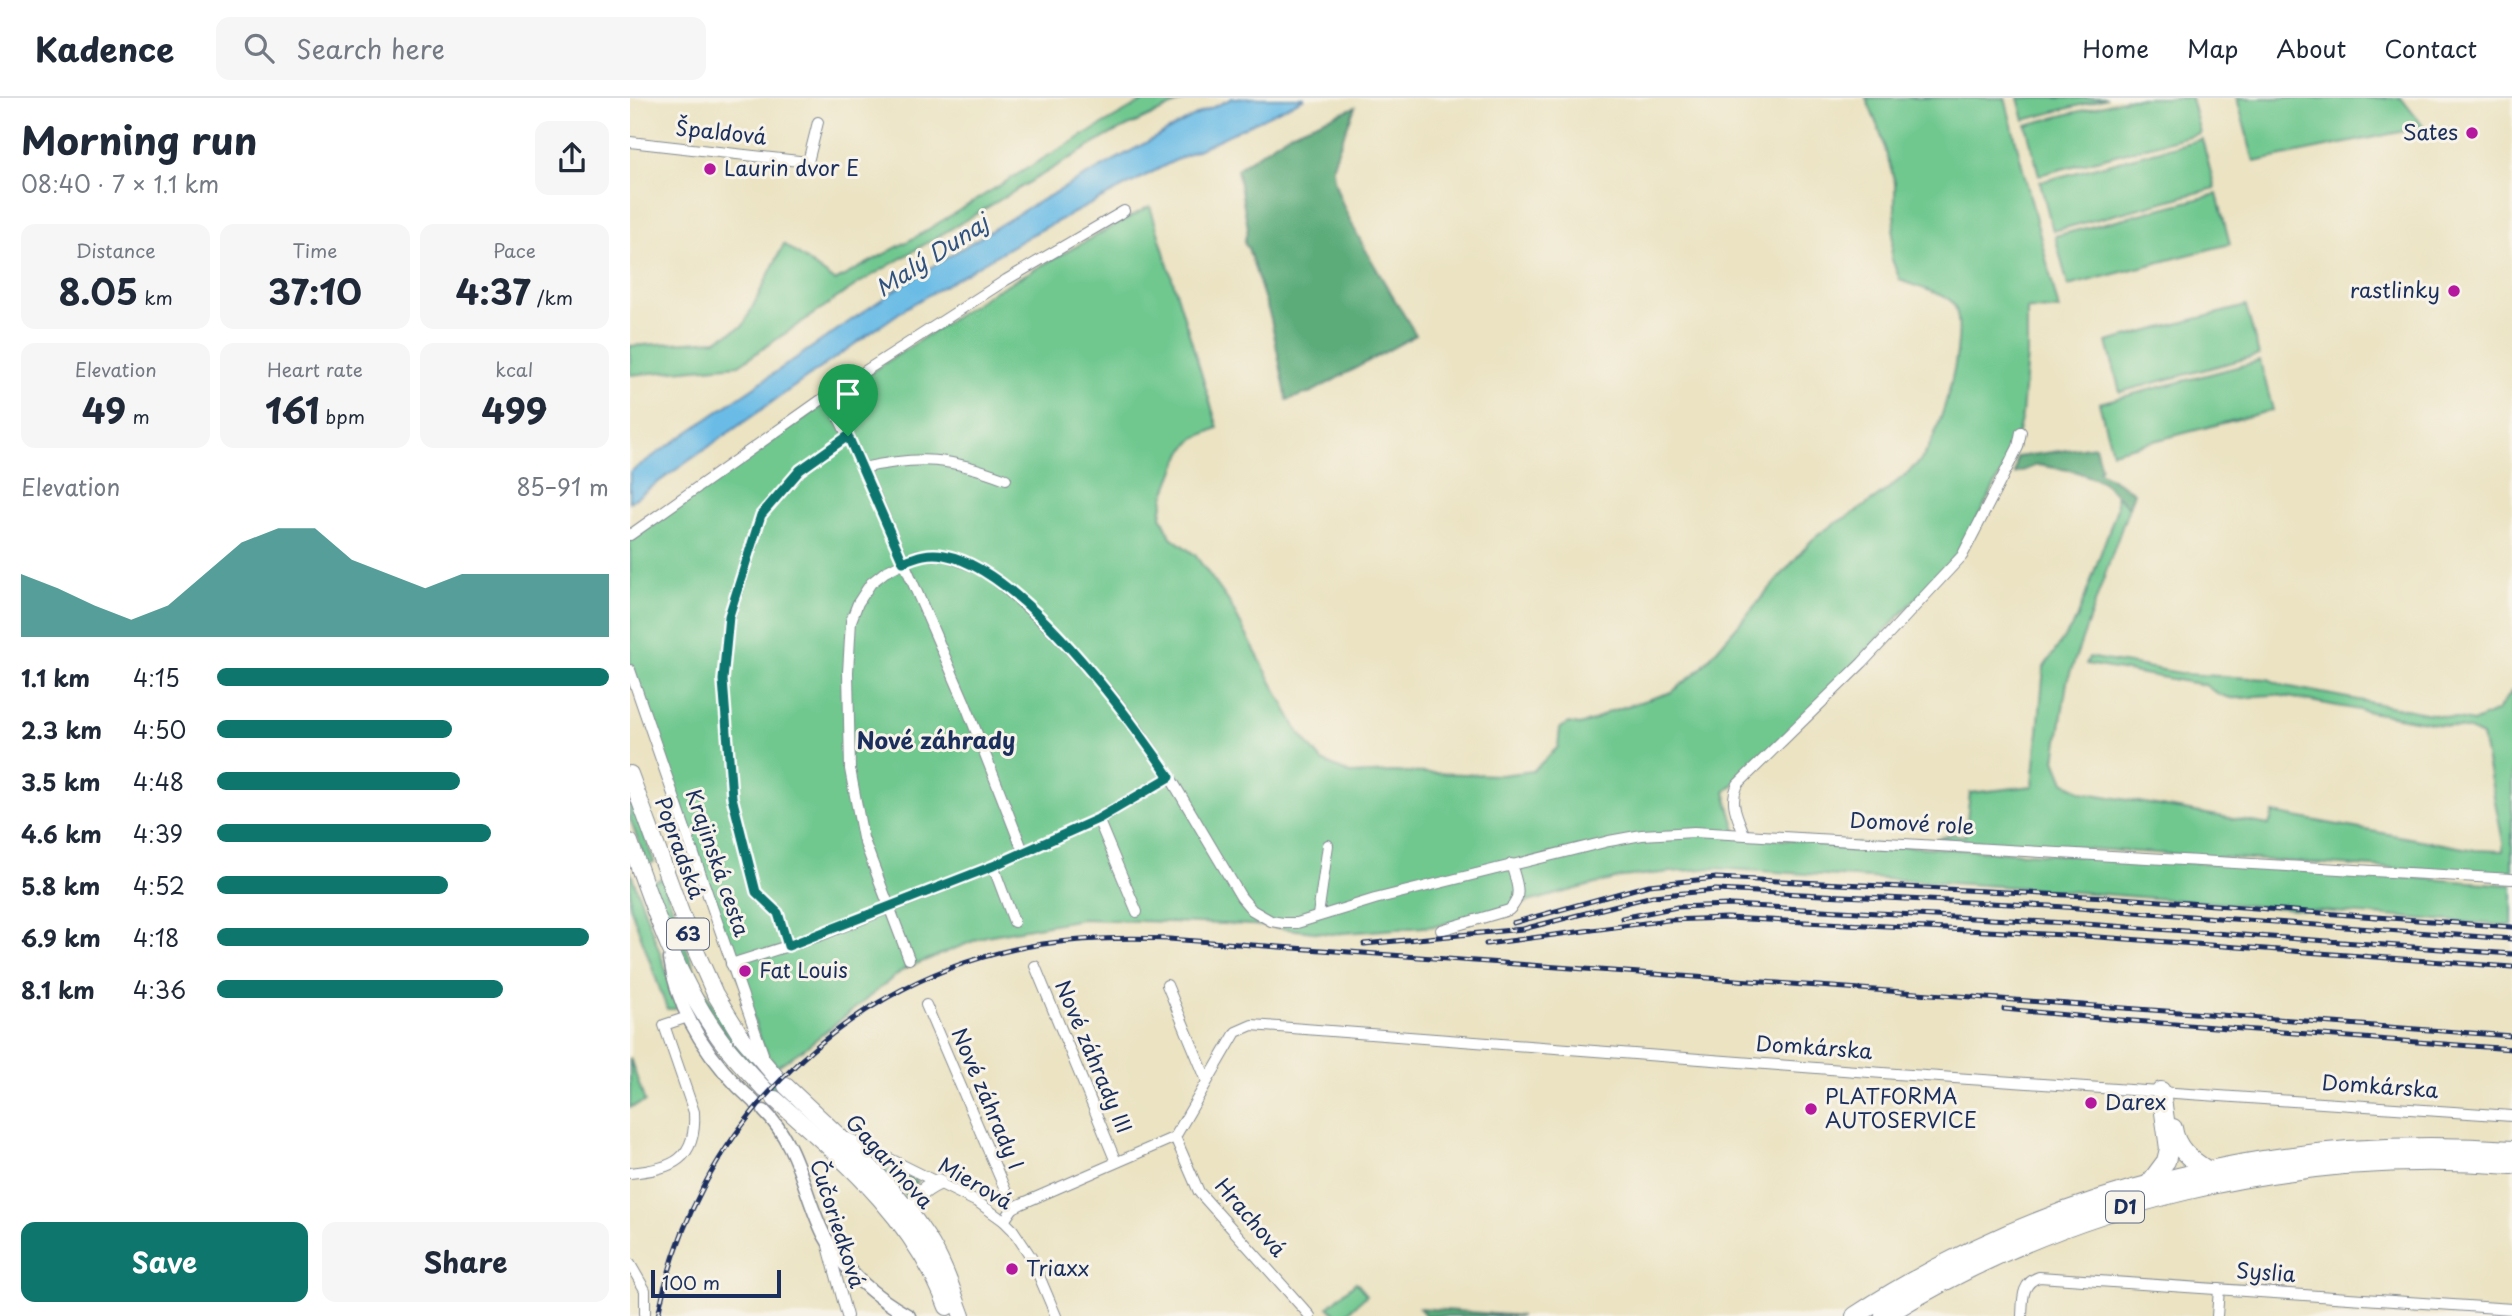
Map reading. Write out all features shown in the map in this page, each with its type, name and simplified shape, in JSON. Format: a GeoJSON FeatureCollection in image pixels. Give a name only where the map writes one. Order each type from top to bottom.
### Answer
{"type":"FeatureCollection","features":[{"type":"Feature","properties":{"kind":"highway"},"geometry":{"type":"LineString","coordinates":[[2164,1091],[2174,1136],[2179,1146],[2190,1159],[2207,1170]]}},
{"type":"Feature","properties":{"kind":"highway"},"geometry":{"type":"LineString","coordinates":[[2149,1184],[2166,1161],[2169,1149],[2164,1091]]}},
{"type":"Feature","properties":{"kind":"highway","name":"D1"},"geometry":{"type":"LineString","coordinates":[[1855,1316],[1912,1282],[1989,1242],[2071,1208],[2149,1184],[2289,1155],[2349,1149],[2437,1147],[2512,1150]]}},
{"type":"Feature","properties":{"kind":"highway","name":"D1"},"geometry":{"type":"LineString","coordinates":[[1884,1316],[1959,1274],[2034,1239],[2109,1212],[2176,1193],[2256,1175],[2348,1165],[2437,1161],[2512,1165]]}},
{"type":"Feature","properties":{"kind":"main road","name":"Popradská"},"geometry":{"type":"LineString","coordinates":[[630,774],[691,940],[715,994],[770,1090]]}},
{"type":"Feature","properties":{"kind":"main road","name":"Popradská"},"geometry":{"type":"LineString","coordinates":[[630,842],[668,945],[702,1011],[729,1051],[770,1090]]}},
{"type":"Feature","properties":{"kind":"main road","name":"Gagarinova"},"geometry":{"type":"LineString","coordinates":[[770,1090],[832,1128],[887,1183],[911,1214],[943,1266],[962,1316]]}},
{"type":"Feature","properties":{"kind":"main road","name":"Gagarinova"},"geometry":{"type":"LineString","coordinates":[[770,1090],[872,1189],[904,1226],[932,1271],[951,1316]]}},
{"type":"Feature","properties":{"kind":"main road"},"geometry":{"type":"LineString","coordinates":[[911,1214],[916,1197],[925,1188],[938,1182]]}},
{"type":"Feature","properties":{"kind":"street","name":"Špaldová"},"geometry":{"type":"LineString","coordinates":[[630,142],[808,162],[818,122]]}},
{"type":"Feature","properties":{"kind":"street"},"geometry":{"type":"LineString","coordinates":[[630,535],[863,372],[1006,280],[1124,212]]}},
{"type":"Feature","properties":{"kind":"street"},"geometry":{"type":"LineString","coordinates":[[828,395],[863,468],[965,703],[1023,851]]}},
{"type":"Feature","properties":{"kind":"street"},"geometry":{"type":"LineString","coordinates":[[1744,834],[1734,807],[1733,795],[1738,784],[1862,663],[1962,556],[2018,447],[2021,432]]}},
{"type":"Feature","properties":{"kind":"street"},"geometry":{"type":"LineString","coordinates":[[788,946],[778,913],[756,892],[732,797],[723,680],[729,616],[761,515],[800,470],[848,436]]}},
{"type":"Feature","properties":{"kind":"street"},"geometry":{"type":"LineString","coordinates":[[863,468],[931,459],[976,468],[1006,479]]}},
{"type":"Feature","properties":{"kind":"street","name":"Domové role"},"geometry":{"type":"LineString","coordinates":[[903,562],[918,555],[945,555],[967,562],[993,577],[1054,632],[1109,692],[1170,777],[1241,897],[1252,910],[1263,917],[1283,923],[1297,923],[1318,915],[1511,864],[1609,841],[1642,835],[1694,832],[2512,879]]}},
{"type":"Feature","properties":{"kind":"street"},"geometry":{"type":"LineString","coordinates":[[903,562],[871,583],[854,611],[849,638],[850,768],[863,838],[909,959]]}},
{"type":"Feature","properties":{"kind":"street","name":"Krajinská cesta"},"geometry":{"type":"LineString","coordinates":[[630,670],[740,992],[770,1090]]}},
{"type":"Feature","properties":{"kind":"street"},"geometry":{"type":"LineString","coordinates":[[730,964],[788,946],[993,866],[1098,819],[1170,777]]}},
{"type":"Feature","properties":{"kind":"street"},"geometry":{"type":"LineString","coordinates":[[1098,819],[1137,912]]}},
{"type":"Feature","properties":{"kind":"street"},"geometry":{"type":"LineString","coordinates":[[1318,915],[1328,845]]}},
{"type":"Feature","properties":{"kind":"street"},"geometry":{"type":"LineString","coordinates":[[1441,930],[1509,910],[1517,903],[1518,893],[1511,864]]}},
{"type":"Feature","properties":{"kind":"street"},"geometry":{"type":"LineString","coordinates":[[993,866],[1014,922]]}},
{"type":"Feature","properties":{"kind":"street","name":"Čučoriedková"},"geometry":{"type":"LineString","coordinates":[[668,945],[671,969],[688,1017],[713,1060],[770,1090],[776,1123],[790,1146],[825,1236],[847,1316]]}},
{"type":"Feature","properties":{"kind":"street","name":"Nové záhrady III"},"geometry":{"type":"LineString","coordinates":[[1035,966],[1116,1162]]}},
{"type":"Feature","properties":{"kind":"street"},"geometry":{"type":"LineString","coordinates":[[1167,985],[1207,1081]]}},
{"type":"Feature","properties":{"kind":"street","name":"Nové záhrady I"},"geometry":{"type":"LineString","coordinates":[[926,1005],[1013,1208]]}},
{"type":"Feature","properties":{"kind":"street"},"geometry":{"type":"LineString","coordinates":[[630,1173],[674,1164],[692,1140],[694,1112],[664,1025],[688,1017]]}},
{"type":"Feature","properties":{"kind":"street","name":"Domkárska"},"geometry":{"type":"LineString","coordinates":[[1175,1137],[1236,1032],[1252,1025],[2512,1116]]}},
{"type":"Feature","properties":{"kind":"street","name":"Mierová"},"geometry":{"type":"LineString","coordinates":[[832,1128],[873,1152],[979,1203],[1004,1221],[1031,1257],[1056,1316]]}},
{"type":"Feature","properties":{"kind":"street"},"geometry":{"type":"LineString","coordinates":[[1004,1221],[1013,1208],[1175,1137]]}},
{"type":"Feature","properties":{"kind":"street","name":"Hrachová"},"geometry":{"type":"LineString","coordinates":[[1175,1137],[1199,1192],[1310,1316]]}},
{"type":"Feature","properties":{"kind":"street"},"geometry":{"type":"LineString","coordinates":[[825,1236],[870,1290],[909,1316]]}},
{"type":"Feature","properties":{"kind":"street"},"geometry":{"type":"LineString","coordinates":[[630,1264],[645,1290],[645,1316]]}},
{"type":"Feature","properties":{"kind":"street","name":"Syslia"},"geometry":{"type":"LineString","coordinates":[[2022,1316],[2024,1290],[2030,1281],[2039,1277],[2428,1303],[2508,1311]]}},
{"type":"Feature","properties":{"kind":"street"},"geometry":{"type":"LineString","coordinates":[[2217,1316],[2219,1289]]}},
{"type":"Feature","properties":{"kind":"street"},"geometry":{"type":"LineString","coordinates":[[2427,1316],[2428,1303]]}},
{"type":"Feature","properties":{"kind":"green space"},"geometry":{"type":"Polygon","coordinates":[[[1149,98],[1189,98],[1111,134],[856,285],[739,365],[630,375],[630,346],[716,340],[743,326],[784,244],[835,281],[914,238],[1044,158],[1149,98]]]}},
{"type":"Feature","properties":{"kind":"green space"},"geometry":{"type":"Polygon","coordinates":[[[1866,98],[2005,98],[2059,310],[2027,309],[2027,354],[2022,415],[2014,449],[1959,553],[1805,716],[1725,792],[1738,837],[2206,863],[2512,885],[2512,926],[2013,887],[1713,868],[1622,877],[1437,926],[1331,934],[1253,925],[1082,919],[986,936],[904,969],[805,1048],[776,1067],[762,1044],[630,661],[630,539],[850,386],[993,292],[1150,206],[1218,428],[1195,438],[1182,452],[1164,497],[1161,516],[1171,537],[1195,555],[1229,602],[1299,733],[1322,761],[1351,774],[1391,772],[1501,775],[1533,771],[1558,747],[1560,728],[1569,723],[1579,725],[1593,721],[1608,712],[1672,692],[1700,669],[1811,541],[1890,487],[1919,462],[1927,450],[1936,431],[1951,381],[1959,331],[1957,312],[1950,300],[1900,280],[1891,257],[1895,183],[1880,132],[1866,98]]]}},
{"type":"Feature","properties":{"kind":"green space"},"geometry":{"type":"Polygon","coordinates":[[[2018,98],[2107,98],[2024,120],[2018,98]]]}},
{"type":"Feature","properties":{"kind":"green space"},"geometry":{"type":"Polygon","coordinates":[[[2131,98],[2191,98],[2200,133],[2039,175],[2026,125],[2131,98]]]}},
{"type":"Feature","properties":{"kind":"green space"},"geometry":{"type":"Polygon","coordinates":[[[2237,98],[2401,98],[2424,127],[2254,162],[2237,98]]]}},
{"type":"Feature","properties":{"kind":"green space"},"geometry":{"type":"Polygon","coordinates":[[[1355,107],[1334,161],[1335,182],[1353,226],[1416,335],[1312,392],[1287,400],[1271,319],[1244,243],[1248,228],[1237,169],[1290,133],[1355,107]]]}},
{"type":"Feature","properties":{"kind":"green space"},"geometry":{"type":"Polygon","coordinates":[[[2202,139],[2215,188],[2053,231],[2040,182],[2202,139]]]}},
{"type":"Feature","properties":{"kind":"green space"},"geometry":{"type":"Polygon","coordinates":[[[2217,194],[2230,244],[2068,286],[2055,236],[2217,194]]]}},
{"type":"Feature","properties":{"kind":"green space"},"geometry":{"type":"Polygon","coordinates":[[[2246,306],[2259,355],[2120,392],[2107,342],[2246,306]]]}},
{"type":"Feature","properties":{"kind":"green space"},"geometry":{"type":"Polygon","coordinates":[[[2260,361],[2273,410],[2112,452],[2099,403],[2260,361]]]}},
{"type":"Feature","properties":{"kind":"green space"},"geometry":{"type":"Polygon","coordinates":[[[2095,446],[2101,468],[2098,471],[2134,492],[2129,507],[2102,481],[2074,471],[2037,465],[2015,474],[2017,457],[2095,446]]]}},
{"type":"Feature","properties":{"kind":"green space"},"geometry":{"type":"Polygon","coordinates":[[[2116,494],[2129,507],[2067,682],[2055,760],[2064,782],[2082,792],[2269,825],[2273,813],[2475,850],[2503,851],[2482,736],[2469,730],[2277,695],[2232,698],[2205,685],[2086,664],[2089,657],[2186,674],[2268,679],[2285,686],[2473,722],[2497,711],[2512,691],[2512,876],[1935,839],[1953,834],[1965,836],[1970,793],[2033,786],[2044,667],[2077,619],[2117,508],[2116,494]]]}},
{"type":"Feature","properties":{"kind":"green space"},"geometry":{"type":"Polygon","coordinates":[[[630,795],[654,862],[647,865],[630,818],[630,795]]]}},
{"type":"Feature","properties":{"kind":"green space"},"geometry":{"type":"Polygon","coordinates":[[[630,870],[679,1006],[675,1009],[667,1009],[630,906],[630,870]]]}},
{"type":"Feature","properties":{"kind":"green space"},"geometry":{"type":"Polygon","coordinates":[[[662,878],[695,971],[733,1035],[772,1080],[860,1162],[809,1125],[752,1069],[729,1040],[693,982],[652,882],[662,878]]]}},
{"type":"Feature","properties":{"kind":"green space"},"geometry":{"type":"Polygon","coordinates":[[[630,1058],[645,1102],[630,1107],[630,1058]]]}},
{"type":"Feature","properties":{"kind":"green space"},"geometry":{"type":"Polygon","coordinates":[[[876,1164],[918,1182],[911,1187],[909,1199],[876,1164]]]}},
{"type":"Feature","properties":{"kind":"green space"},"geometry":{"type":"Polygon","coordinates":[[[1356,1282],[1367,1295],[1344,1316],[1337,1316],[1328,1307],[1356,1282]]]}},
{"type":"Feature","properties":{"kind":"green space"},"geometry":{"type":"Polygon","coordinates":[[[1419,1308],[1521,1316],[1426,1316],[1419,1308]]]}},
{"type":"Feature","properties":{"kind":"water"},"geometry":{"type":"Polygon","coordinates":[[[1233,98],[1305,98],[1170,163],[1031,235],[906,308],[630,502],[630,472],[904,284],[1029,207],[1200,113],[1233,98]]]}},
{"type":"Feature","properties":{"kind":"railway"},"geometry":{"type":"LineString","coordinates":[[1513,923],[1649,885],[1716,878],[2107,897],[2512,927]]}},
{"type":"Feature","properties":{"kind":"railway"},"geometry":{"type":"LineString","coordinates":[[1364,944],[1523,929],[1653,896],[1716,890],[2050,906],[2512,939]]}},
{"type":"Feature","properties":{"kind":"railway"},"geometry":{"type":"LineString","coordinates":[[1622,918],[1677,907],[1730,905],[2085,924],[2512,954]]}},
{"type":"Feature","properties":{"kind":"railway"},"geometry":{"type":"LineString","coordinates":[[1486,944],[1668,920],[1727,918],[2085,936],[2512,967]]}},
{"type":"Feature","properties":{"kind":"railway"},"geometry":{"type":"LineString","coordinates":[[658,1316],[676,1250],[703,1187],[739,1130],[782,1079],[832,1034],[888,997],[949,969],[1034,945],[1092,939],[1169,939],[2512,1036]]}},
{"type":"Feature","properties":{"kind":"railway"},"geometry":{"type":"LineString","coordinates":[[2004,1009],[2512,1049]]}},
{"type":"Feature","properties":{"kind":"place","name":"Sates"},"geometry":{"type":"Point","coordinates":[2472,133]}},
{"type":"Feature","properties":{"kind":"place","name":"Laurin dvor E"},"geometry":{"type":"Point","coordinates":[710,169]}},
{"type":"Feature","properties":{"kind":"place","name":"rastlinky"},"geometry":{"type":"Point","coordinates":[2454,291]}},
{"type":"Feature","properties":{"kind":"place","name":"Fat Louis"},"geometry":{"type":"Point","coordinates":[745,971]}},
{"type":"Feature","properties":{"kind":"place","name":"Darex"},"geometry":{"type":"Point","coordinates":[2091,1103]}},
{"type":"Feature","properties":{"kind":"place","name":"PLATFORMA AUTOSERVICE"},"geometry":{"type":"Point","coordinates":[1811,1109]}},
{"type":"Feature","properties":{"kind":"place","name":"Triaxx"},"geometry":{"type":"Point","coordinates":[1012,1269]}},
{"type":"Feature","properties":{"kind":"district","name":"Nové záhrady"},"geometry":{"type":"Point","coordinates":[936,741]}},
{"type":"Feature","properties":{"kind":"route"},"geometry":{"type":"LineString","coordinates":[[848,436],[903,562],[918,555],[945,555],[967,562],[993,577],[1036,614],[1109,692],[1170,777],[1098,819],[993,866],[788,946],[778,913],[756,892],[732,797],[723,680],[729,616],[761,515],[800,470],[848,436]]}},
{"type":"Feature","properties":{"kind":"water label","name":"Malý Dunaj"},"geometry":{"type":"Point","coordinates":[932,256]}}]}
